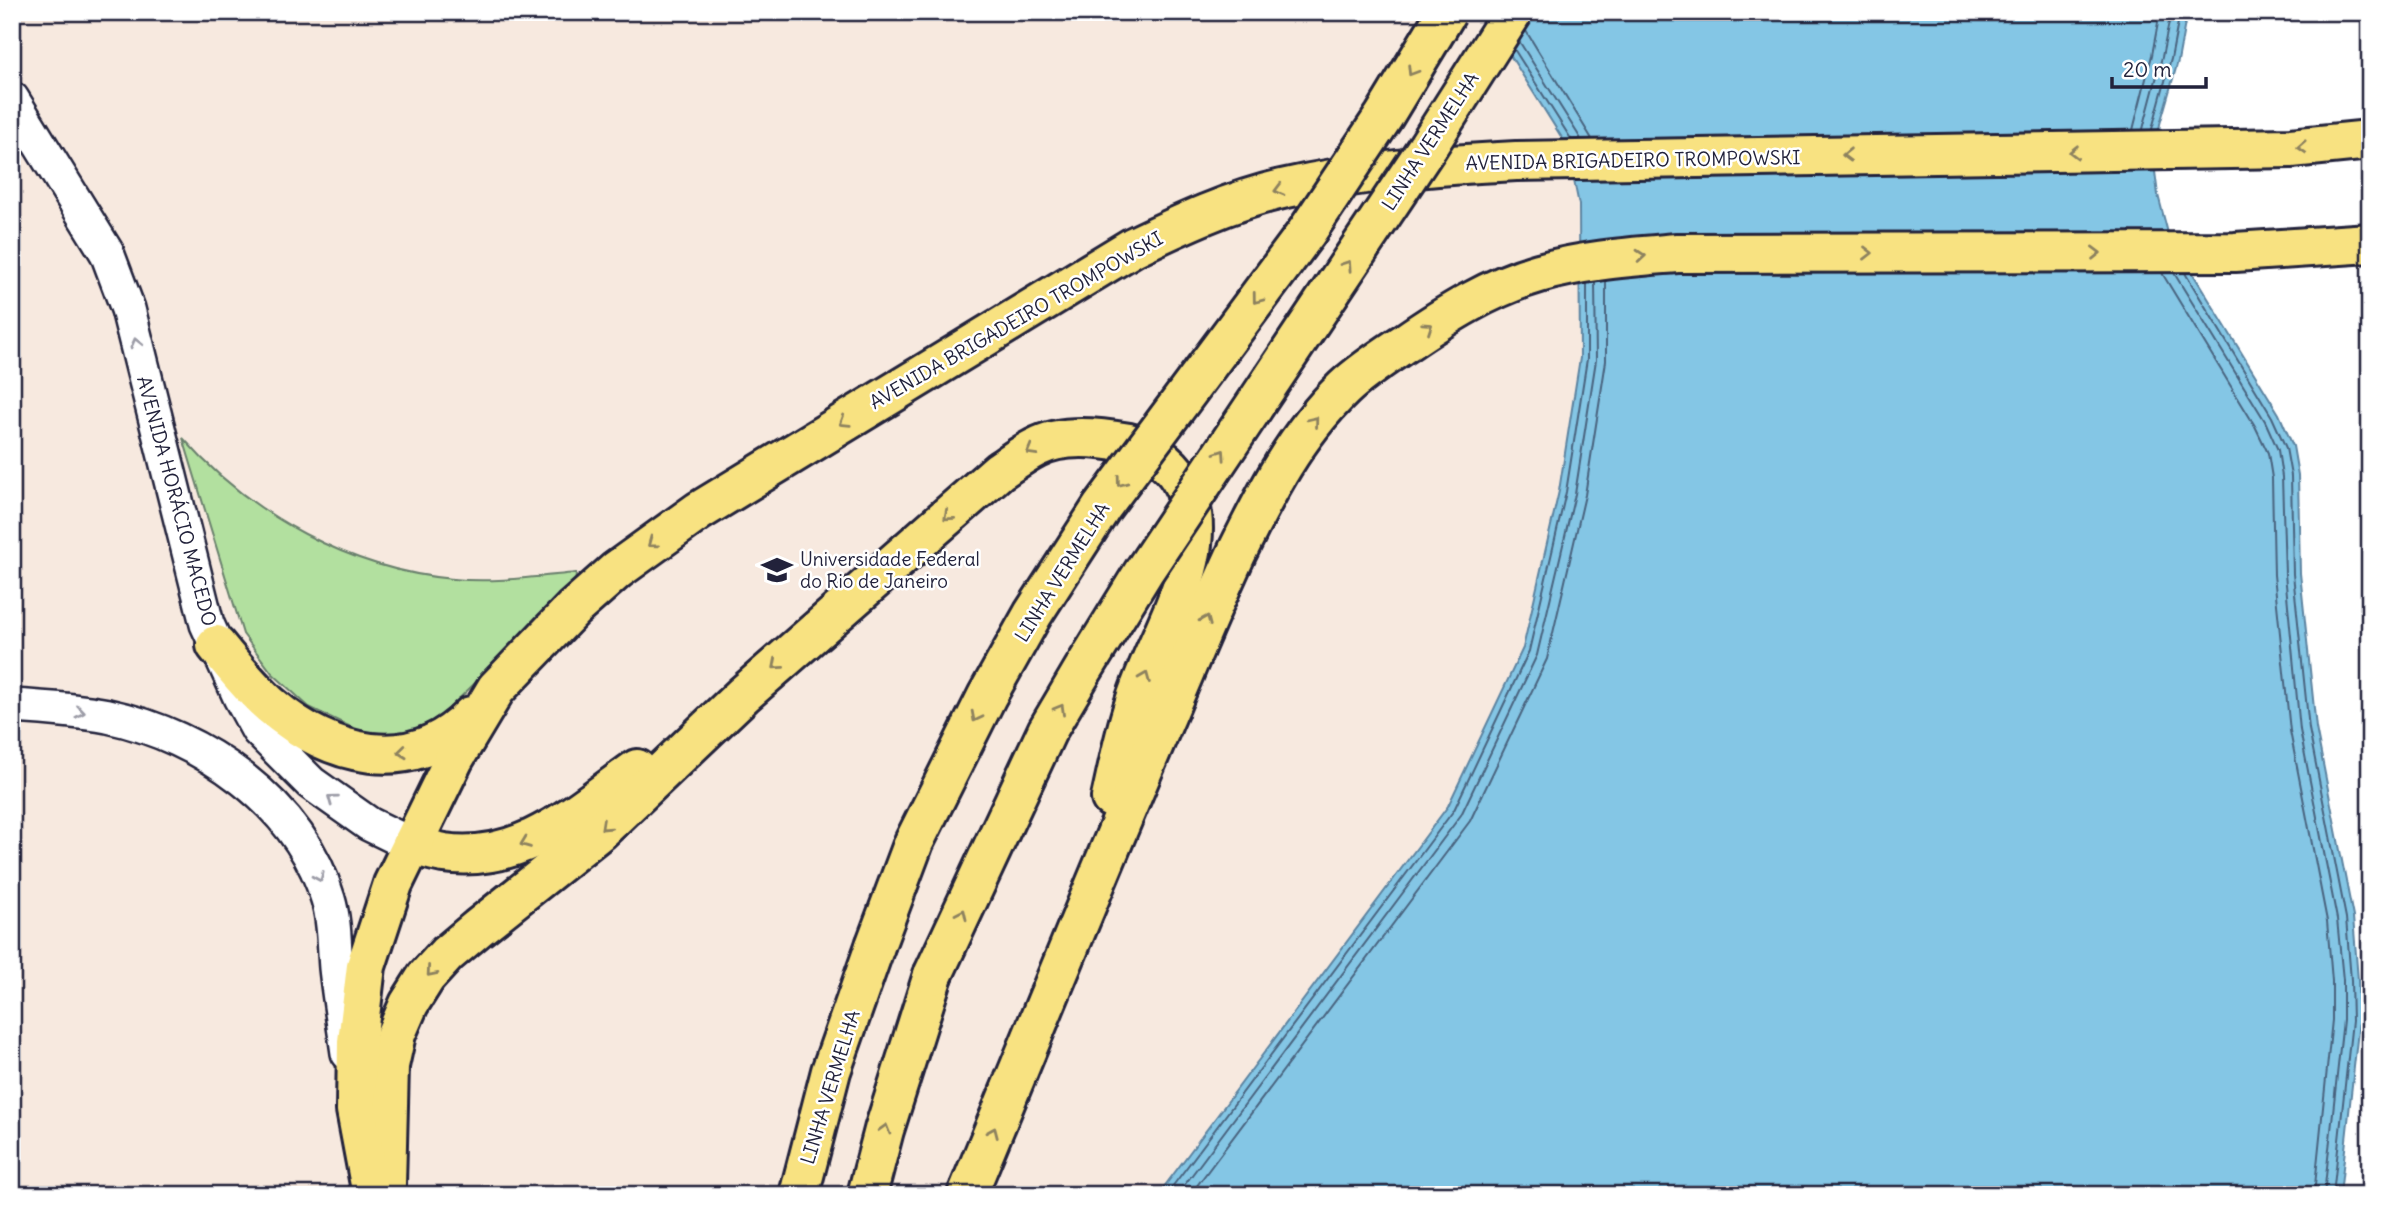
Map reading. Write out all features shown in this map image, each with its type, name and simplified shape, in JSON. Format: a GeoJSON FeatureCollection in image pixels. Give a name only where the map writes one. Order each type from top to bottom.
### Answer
{"type":"FeatureCollection","features":[{"type":"Feature","properties":{"kind":"highway","name":"LINHA VERMELHA"},"geometry":{"type":"LineString","coordinates":[[799,1195],[831,1071],[914,842],[1033,614],[1102,508],[1306,233],[1384,116],[1447,12]]}},
{"type":"Feature","properties":{"kind":"highway","name":"LINHA VERMELHA"},"geometry":{"type":"LineString","coordinates":[[867,1195],[884,1130],[933,975],[1047,731],[1143,571],[1428,146],[1513,12]]}},
{"type":"Feature","properties":{"kind":"highway","name":"AVENIDA BRIGADEIRO TROMPOWSKI"},"geometry":{"type":"LineString","coordinates":[[372,1195],[356,1110],[357,1042],[366,966],[393,884],[454,759],[496,689],[573,609],[659,538],[710,504],[1133,247],[1209,212],[1280,189],[1349,175],[1416,167],[1516,161],[2277,148],[2370,141]]}},
{"type":"Feature","properties":{"kind":"highway"},"geometry":{"type":"LineString","coordinates":[[967,1195],[1049,998],[1083,908],[1218,592],[1263,498],[1292,450],[1315,419],[1345,387],[1436,321],[1489,291],[1539,273],[1602,259],[1677,253],[2235,252],[2370,243]]}},
{"type":"Feature","properties":{"kind":"highway"},"geometry":{"type":"LineString","coordinates":[[386,1195],[389,1066],[396,1034],[409,1004],[426,977],[447,954],[600,831],[743,695],[999,471],[1037,446],[1075,438],[1106,439],[1134,444],[1155,454],[1173,468],[1185,488],[1194,521],[1193,545],[1187,572],[1134,704],[1083,908]]}},
{"type":"Feature","properties":{"kind":"highway"},"geometry":{"type":"LineString","coordinates":[[216,645],[270,704],[293,722],[343,748],[371,753],[398,754],[435,744],[455,732],[496,689]]}},
{"type":"Feature","properties":{"kind":"highway"},"geometry":{"type":"LineString","coordinates":[[412,845],[444,853],[479,854],[523,845],[544,834],[743,695]]}},
{"type":"Feature","properties":{"kind":"highway"},"geometry":{"type":"LineString","coordinates":[[777,1195],[831,1071]]}},
{"type":"Feature","properties":{"kind":"street","name":"AVENIDA HORÁCIO MACEDO"},"geometry":{"type":"LineString","coordinates":[[12,99],[107,253],[128,309],[207,624],[240,697],[258,730],[311,783],[390,836],[412,845]]}},
{"type":"Feature","properties":{"kind":"street"},"geometry":{"type":"LineString","coordinates":[[12,706],[110,717],[163,734],[210,755],[244,779],[274,808],[299,839],[328,898],[334,926],[336,969],[356,1110]]}},
{"type":"Feature","properties":{"kind":"shaded area","name":"Universidade Federal do Rio de Janeiro"},"geometry":{"type":"Polygon","coordinates":[[[12,12],[1483,12],[1567,146],[1579,205],[1580,358],[1559,491],[1523,648],[1448,806],[1158,1195],[12,1195],[12,12]]]}},
{"type":"Feature","properties":{"kind":"green space"},"geometry":{"type":"Polygon","coordinates":[[[183,438],[239,491],[271,514],[340,551],[415,574],[453,579],[499,580],[576,573],[575,586],[438,719],[414,736],[393,739],[357,730],[309,707],[272,673],[243,634],[183,438]]]}},
{"type":"Feature","properties":{"kind":"water"},"geometry":{"type":"Polygon","coordinates":[[[1483,12],[2187,12],[2178,61],[2160,124],[2154,164],[2158,195],[2168,233],[2279,414],[2293,446],[2298,475],[2300,573],[2316,728],[2353,917],[2358,980],[2359,1021],[2340,1195],[1158,1195],[1448,806],[1523,648],[1559,491],[1580,358],[1579,205],[1567,146],[1483,12]]]}},
{"type":"Feature","properties":{"kind":"place","name":"Universidade Federal do Rio de Janeiro"},"geometry":{"type":"Point","coordinates":[777,570]}}]}
